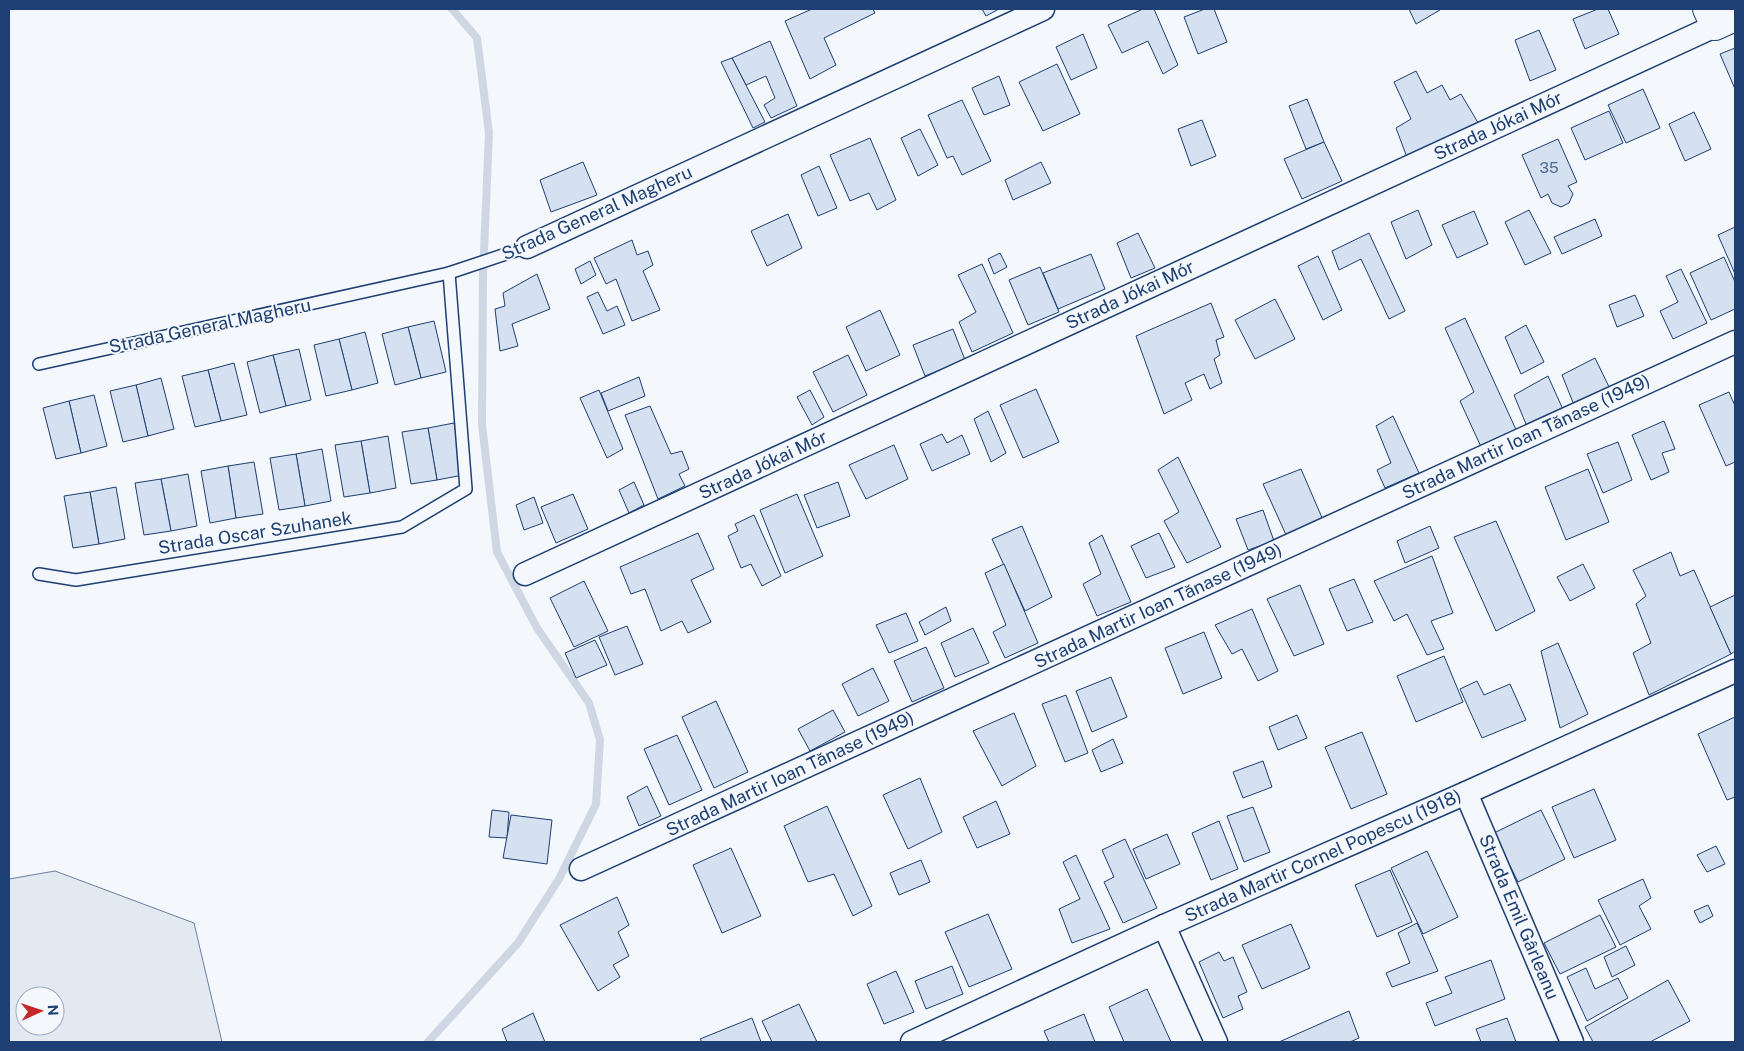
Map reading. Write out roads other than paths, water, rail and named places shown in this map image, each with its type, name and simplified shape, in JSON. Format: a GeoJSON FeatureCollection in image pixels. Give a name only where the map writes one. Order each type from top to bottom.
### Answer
{"type":"FeatureCollection","features":[{"type":"Feature","properties":{"kind":"street","name":"Strada General Magheru"},"geometry":{"type":"LineString","coordinates":[[527,247],[1043,9]]}},
{"type":"Feature","properties":{"kind":"street","name":"Strada Jókai Mór"},"geometry":{"type":"LineString","coordinates":[[525,574],[1719,17]]}},
{"type":"Feature","properties":{"kind":"street","name":"Strada Martir Ioan Tănase (1949)"},"geometry":{"type":"LineString","coordinates":[[581,869],[1735,342]]}},
{"type":"Feature","properties":{"kind":"street","name":"Strada Martir Cornel Popescu (1918)"},"geometry":{"type":"LineString","coordinates":[[912,1042],[1164,926],[1466,793],[1735,671]]}},
{"type":"Feature","properties":{"kind":"street","name":"Strada Emil Gârleanu"},"geometry":{"type":"LineString","coordinates":[[1466,793],[1572,1042]]}},
{"type":"Feature","properties":{"kind":"street"},"geometry":{"type":"LineString","coordinates":[[1164,926],[1216,1042]]}},
{"type":"Feature","properties":{"kind":"lane","name":"Strada General Magheru"},"geometry":{"type":"LineString","coordinates":[[39,364],[449,273],[527,247]]}},
{"type":"Feature","properties":{"kind":"lane","name":"Strada Oscar Szuhanek"},"geometry":{"type":"LineString","coordinates":[[39,574],[76,580],[402,528],[466,489],[449,273]]}},
{"type":"Feature","properties":{"kind":"waterway"},"geometry":{"type":"LineString","coordinates":[[428,1042],[518,943],[559,879],[596,804],[600,740],[589,703],[537,628],[497,552],[482,425],[483,275],[489,133],[477,38],[452,9]]}}]}
